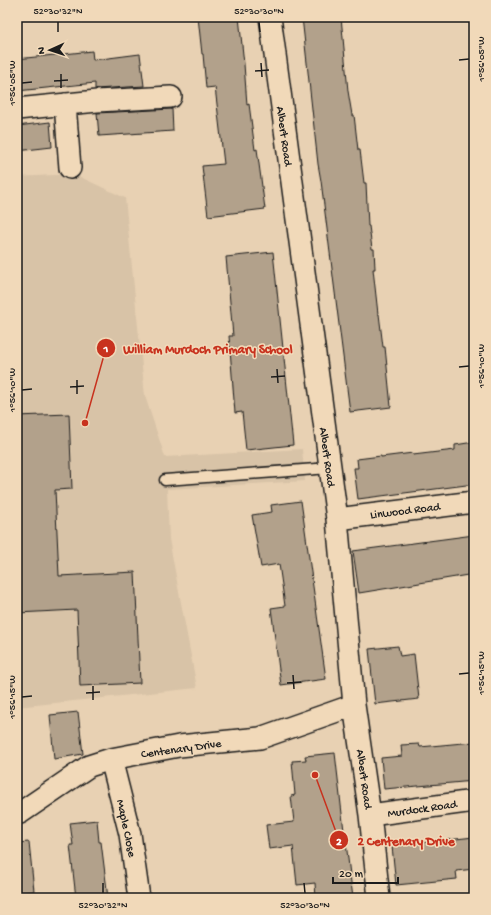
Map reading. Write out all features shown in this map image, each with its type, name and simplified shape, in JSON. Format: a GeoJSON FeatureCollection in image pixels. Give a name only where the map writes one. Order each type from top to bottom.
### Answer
{"type":"FeatureCollection","features":[{"type":"Feature","properties":{"kind":"street","name":"Albert Road"},"geometry":{"type":"LineString","coordinates":[[270,17],[337,519],[354,705],[370,815],[379,898]]}},
{"type":"Feature","properties":{"kind":"street"},"geometry":{"type":"LineString","coordinates":[[17,109],[97,101],[171,97]]}},
{"type":"Feature","properties":{"kind":"street"},"geometry":{"type":"LineString","coordinates":[[65,104],[70,168]]}},
{"type":"Feature","properties":{"kind":"street","name":"Linwood Road"},"geometry":{"type":"LineString","coordinates":[[337,519],[474,502]]}},
{"type":"Feature","properties":{"kind":"street","name":"Centenary Drive"},"geometry":{"type":"LineString","coordinates":[[17,813],[20,813],[89,766],[111,759],[179,746],[260,738],[354,705]]}},
{"type":"Feature","properties":{"kind":"street","name":"Maple Close"},"geometry":{"type":"LineString","coordinates":[[111,759],[130,834],[140,898]]}},
{"type":"Feature","properties":{"kind":"street","name":"Murdock Road"},"geometry":{"type":"LineString","coordinates":[[370,815],[474,801]]}},
{"type":"Feature","properties":{"kind":"lane"},"geometry":{"type":"LineString","coordinates":[[165,480],[330,468]]}},
{"type":"Feature","properties":{"kind":"shaded area"},"geometry":{"type":"Polygon","coordinates":[[[74,174],[125,198],[145,396],[165,457],[302,449],[305,481],[167,489],[169,539],[197,688],[17,707],[17,177],[74,174]]]}},
{"type":"Feature","properties":{"kind":"building"},"geometry":{"type":"Polygon","coordinates":[[[198,17],[239,17],[247,105],[249,104],[255,150],[257,149],[265,209],[208,216],[202,166],[224,164],[215,87],[206,88],[198,17]]]}},
{"type":"Feature","properties":{"kind":"building"},"geometry":{"type":"Polygon","coordinates":[[[302,17],[341,17],[348,91],[352,115],[354,115],[364,183],[366,183],[368,226],[372,249],[374,249],[375,269],[373,269],[383,347],[385,347],[391,407],[350,412],[318,164],[302,17]]]}},
{"type":"Feature","properties":{"kind":"building"},"geometry":{"type":"Polygon","coordinates":[[[92,51],[93,60],[140,54],[144,86],[95,89],[95,83],[17,91],[17,59],[92,51]]]}},
{"type":"Feature","properties":{"kind":"building"},"geometry":{"type":"Polygon","coordinates":[[[172,109],[173,131],[99,136],[97,113],[172,109]]]}},
{"type":"Feature","properties":{"kind":"building"},"geometry":{"type":"Polygon","coordinates":[[[50,122],[52,147],[17,151],[17,126],[50,122]]]}},
{"type":"Feature","properties":{"kind":"building"},"geometry":{"type":"Polygon","coordinates":[[[273,252],[293,445],[246,450],[242,412],[235,413],[229,336],[233,336],[226,257],[273,252]]]}},
{"type":"Feature","properties":{"kind":"building"},"geometry":{"type":"Polygon","coordinates":[[[69,414],[72,489],[55,490],[59,576],[135,572],[140,683],[80,686],[77,610],[17,613],[17,416],[69,414]]]}},
{"type":"Feature","properties":{"kind":"building"},"geometry":{"type":"Polygon","coordinates":[[[474,442],[474,484],[358,499],[354,468],[358,468],[357,459],[455,450],[455,445],[474,442]]]}},
{"type":"Feature","properties":{"kind":"building"},"geometry":{"type":"Polygon","coordinates":[[[301,501],[326,679],[281,685],[271,608],[285,606],[279,564],[261,567],[252,515],[272,512],[271,505],[301,501]]]}},
{"type":"Feature","properties":{"kind":"building"},"geometry":{"type":"Polygon","coordinates":[[[474,535],[474,574],[359,593],[353,551],[474,535]]]}},
{"type":"Feature","properties":{"kind":"building"},"geometry":{"type":"Polygon","coordinates":[[[398,646],[400,656],[414,654],[419,699],[375,704],[369,649],[398,646]]]}},
{"type":"Feature","properties":{"kind":"building"},"geometry":{"type":"Polygon","coordinates":[[[78,712],[83,754],[54,759],[50,715],[78,712]]]}},
{"type":"Feature","properties":{"kind":"building"},"geometry":{"type":"Polygon","coordinates":[[[474,742],[474,781],[384,789],[381,758],[402,756],[401,745],[419,744],[420,747],[474,742]]]}},
{"type":"Feature","properties":{"kind":"building"},"geometry":{"type":"Polygon","coordinates":[[[335,753],[353,898],[316,898],[315,883],[297,885],[293,846],[269,849],[266,825],[294,822],[291,796],[295,795],[292,761],[306,760],[305,756],[335,753]]]}},
{"type":"Feature","properties":{"kind":"building"},"geometry":{"type":"Polygon","coordinates":[[[97,820],[108,898],[76,898],[70,845],[73,845],[70,823],[97,820]]]}},
{"type":"Feature","properties":{"kind":"building"},"geometry":{"type":"Polygon","coordinates":[[[474,837],[474,869],[456,871],[457,879],[396,885],[392,846],[474,837]]]}},
{"type":"Feature","properties":{"kind":"building"},"geometry":{"type":"Polygon","coordinates":[[[29,842],[34,891],[17,893],[17,843],[29,842]]]}},
{"type":"Feature","properties":{"kind":"place","name":"William Murdoch Primary School"},"geometry":{"type":"Point","coordinates":[85,423]}},
{"type":"Feature","properties":{"kind":"place","name":"2 Centenary Drive"},"geometry":{"type":"Point","coordinates":[315,775]}}]}
